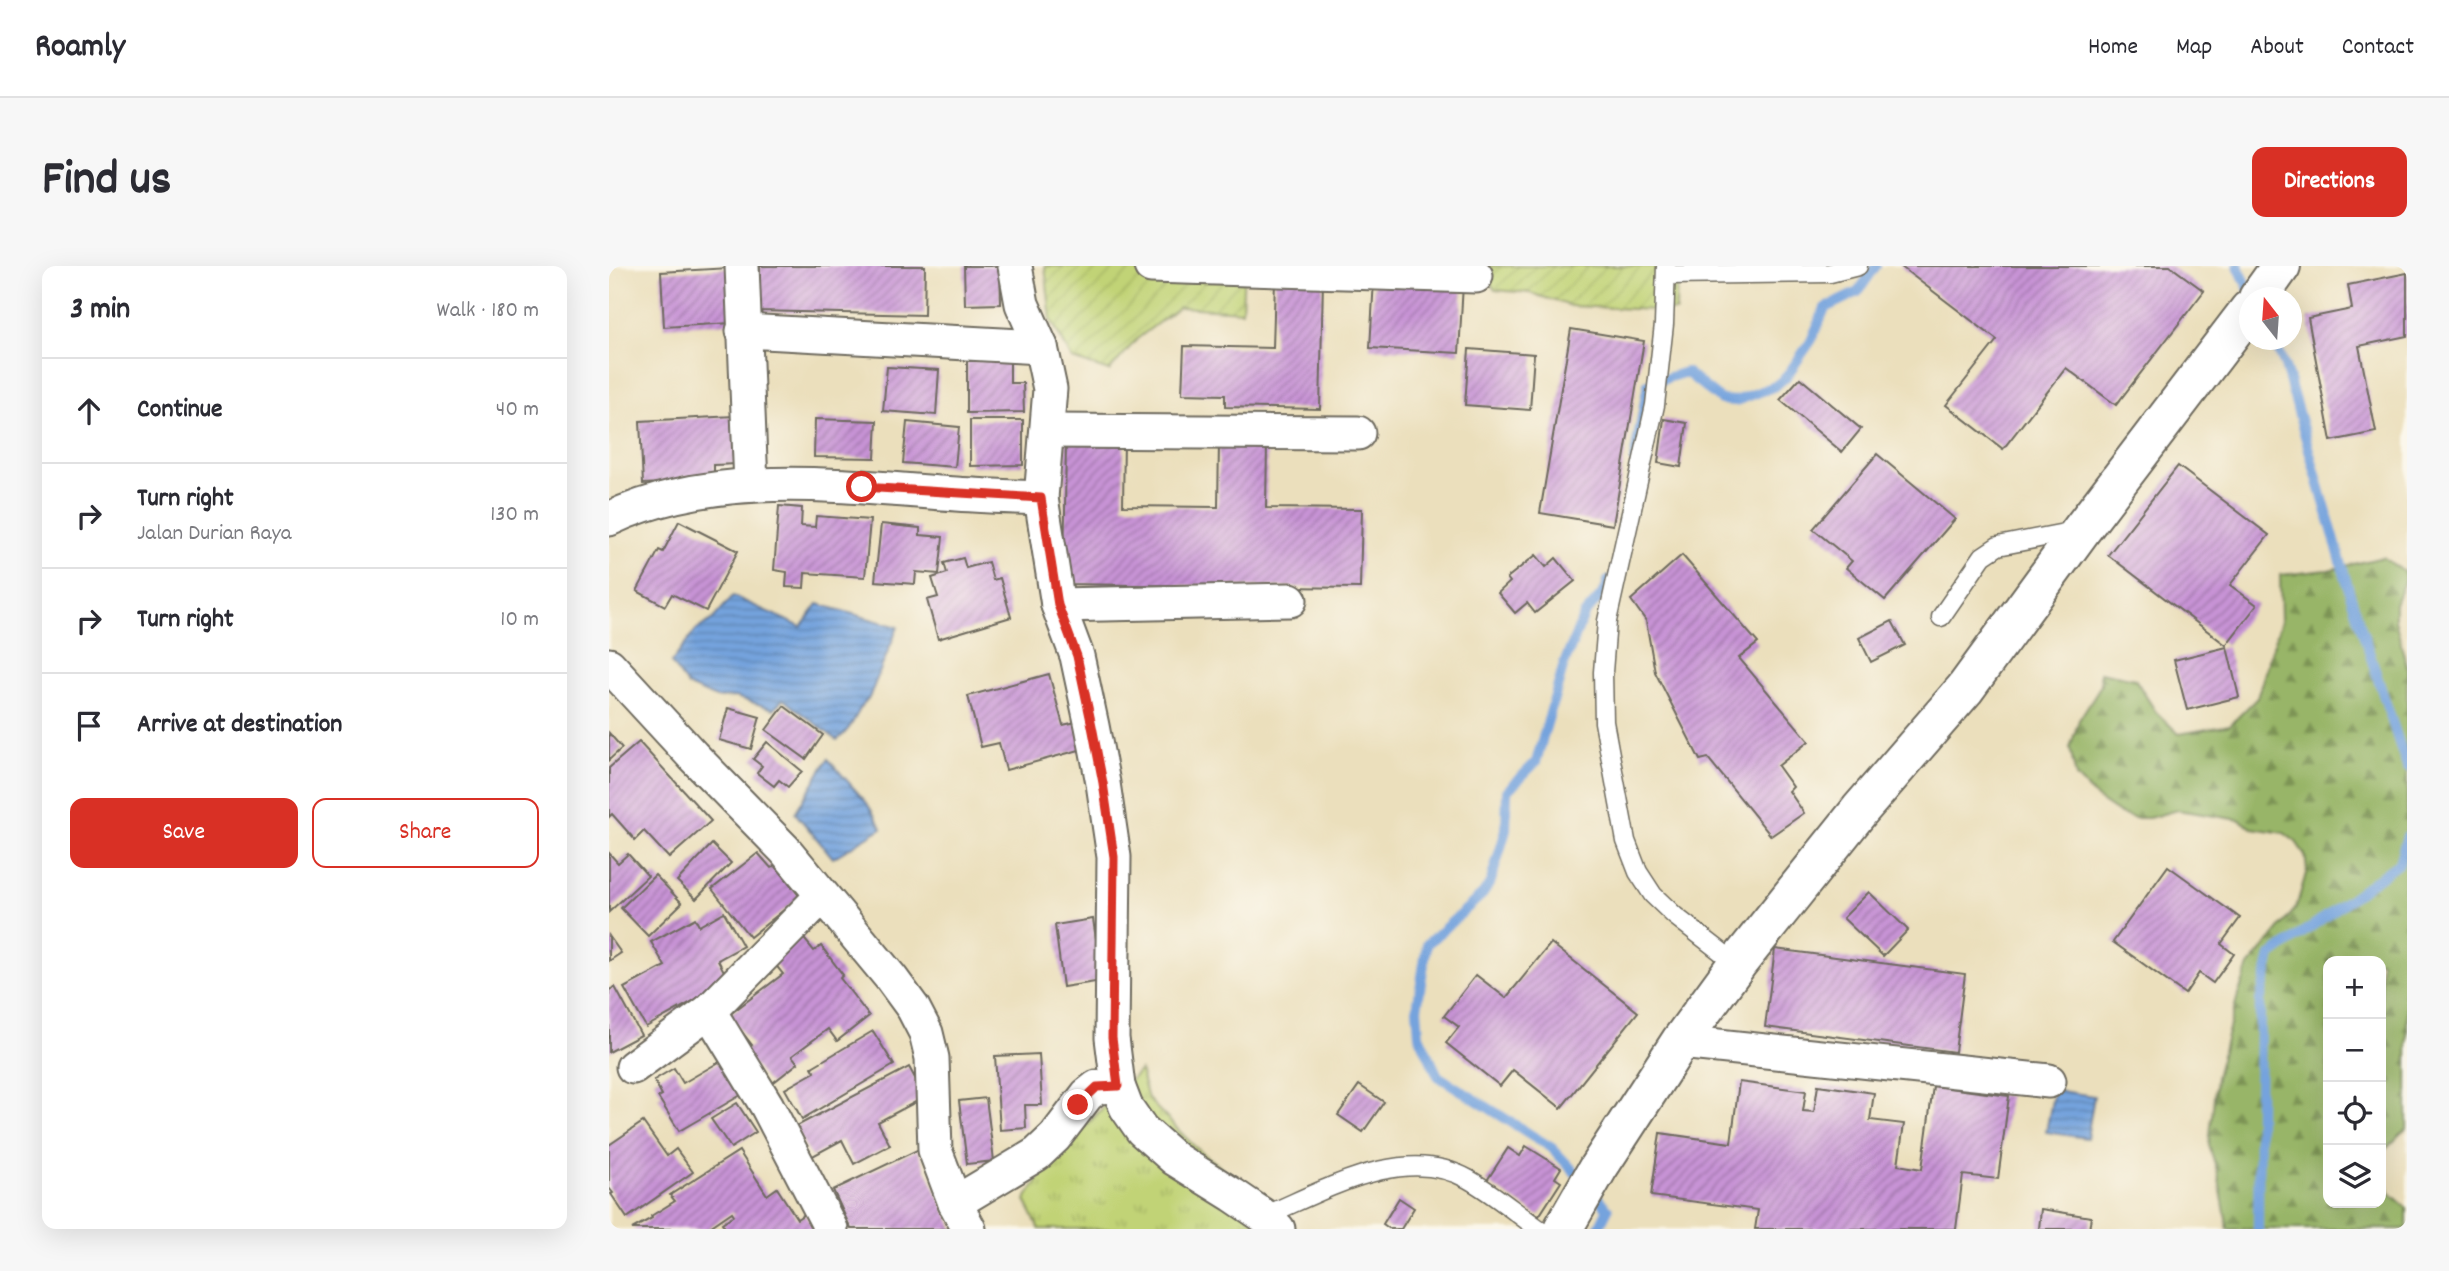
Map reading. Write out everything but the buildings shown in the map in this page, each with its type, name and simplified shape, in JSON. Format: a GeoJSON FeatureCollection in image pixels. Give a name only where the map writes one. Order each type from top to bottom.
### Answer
{"type":"FeatureCollection","features":[{"type":"Feature","properties":{"kind":"street"},"geometry":{"type":"LineString","coordinates":[[742,266],[751,485]]}},
{"type":"Feature","properties":{"kind":"street"},"geometry":{"type":"LineString","coordinates":[[1015,266],[1022,304],[1041,347],[1050,389],[1041,498],[1058,605],[1077,656],[1103,783],[1114,857],[1112,1038],[1118,1086],[1126,1107],[1142,1130],[1175,1160],[1271,1223]]}},
{"type":"Feature","properties":{"kind":"street"},"geometry":{"type":"LineString","coordinates":[[1151,266],[1425,270],[1476,276]]}},
{"type":"Feature","properties":{"kind":"street"},"geometry":{"type":"LineString","coordinates":[[1581,1199],[1680,1042],[1737,964],[1860,810],[1965,689],[2082,529],[2239,325]]}},
{"type":"Feature","properties":{"kind":"street"},"geometry":{"type":"LineString","coordinates":[[743,331],[1041,347]]}},
{"type":"Feature","properties":{"kind":"street"},"geometry":{"type":"LineString","coordinates":[[1048,431],[1358,433]]}},
{"type":"Feature","properties":{"kind":"street"},"geometry":{"type":"LineString","coordinates":[[609,519],[663,498],[751,485],[862,487],[1041,498]]}},
{"type":"Feature","properties":{"kind":"street"},"geometry":{"type":"LineString","coordinates":[[1058,605],[1290,600]]}},
{"type":"Feature","properties":{"kind":"street"},"geometry":{"type":"LineString","coordinates":[[609,665],[701,764],[762,824],[891,978],[913,1009],[926,1033],[932,1058],[935,1150],[962,1216],[1055,1137],[1087,1095],[1097,1087],[1118,1086]]}},
{"type":"Feature","properties":{"kind":"street"},"geometry":{"type":"LineString","coordinates":[[633,1067],[709,1011],[822,896]]}},
{"type":"Feature","properties":{"kind":"street"},"geometry":{"type":"LineString","coordinates":[[709,1011],[767,1106],[831,1229]]}},
{"type":"Feature","properties":{"kind":"street"},"geometry":{"type":"LineString","coordinates":[[1680,1042],[2049,1081]]}},
{"type":"Feature","properties":{"kind":"lane"},"geometry":{"type":"LineString","coordinates":[[1737,964],[1675,916],[1653,895],[1638,872],[1626,841],[1604,722],[1602,672],[1607,621],[1655,405],[1667,270],[1830,273],[1858,266]]}},
{"type":"Feature","properties":{"kind":"lane"},"geometry":{"type":"LineString","coordinates":[[1941,617],[1983,556],[1998,546],[2082,529]]}},
{"type":"Feature","properties":{"kind":"lane"},"geometry":{"type":"LineString","coordinates":[[1271,1223],[1353,1178],[1411,1166],[1431,1166],[1468,1179],[1539,1229]]}},
{"type":"Feature","properties":{"kind":"green space"},"geometry":{"type":"Polygon","coordinates":[[[1045,266],[1244,266],[1242,311],[1179,307],[1137,339],[1109,371],[1072,359],[1051,320],[1045,266]]]}},
{"type":"Feature","properties":{"kind":"green space"},"geometry":{"type":"Polygon","coordinates":[[[1466,266],[1677,266],[1676,311],[1571,306],[1530,293],[1495,290],[1480,268],[1466,266]]]}},
{"type":"Feature","properties":{"kind":"green space"},"geometry":{"type":"Polygon","coordinates":[[[2383,557],[2407,574],[2395,604],[2395,620],[2407,667],[2407,1128],[2386,1149],[2386,956],[2323,956],[2323,1208],[2386,1208],[2386,1180],[2390,1193],[2407,1208],[2407,1229],[2228,1229],[2218,1174],[2209,1145],[2216,1077],[2238,995],[2249,966],[2296,908],[2307,870],[2305,855],[2296,842],[2284,833],[2252,828],[2240,820],[2177,810],[2149,818],[2120,814],[2096,798],[2076,777],[2070,748],[2079,720],[2101,685],[2100,672],[2135,679],[2156,712],[2179,734],[2230,725],[2257,698],[2281,621],[2280,575],[2328,570],[2383,557]]]}},
{"type":"Feature","properties":{"kind":"green space"},"geometry":{"type":"Polygon","coordinates":[[[1140,1070],[1148,1099],[1195,1147],[1266,1202],[1266,1229],[1039,1229],[1025,1200],[1052,1160],[1140,1070]]]}},
{"type":"Feature","properties":{"kind":"water"},"geometry":{"type":"Polygon","coordinates":[[[733,596],[801,627],[818,604],[898,627],[869,698],[837,740],[783,699],[774,709],[735,697],[716,698],[688,686],[671,663],[696,630],[713,619],[733,596]]]}},
{"type":"Feature","properties":{"kind":"water"},"geometry":{"type":"Polygon","coordinates":[[[828,759],[867,803],[882,828],[833,858],[795,813],[828,759]]]}},
{"type":"Feature","properties":{"kind":"water"},"geometry":{"type":"Polygon","coordinates":[[[2054,1090],[2094,1096],[2087,1138],[2046,1132],[2054,1090]]]}},
{"type":"Feature","properties":{"kind":"waterway"},"geometry":{"type":"LineString","coordinates":[[1634,460],[1648,384],[1686,372],[1721,400],[1736,401],[1775,386],[1786,377],[1811,341],[1825,308],[1858,292],[1876,266]]}},
{"type":"Feature","properties":{"kind":"waterway"},"geometry":{"type":"LineString","coordinates":[[2238,266],[2248,287]]}},
{"type":"Feature","properties":{"kind":"waterway"},"geometry":{"type":"LineString","coordinates":[[2278,350],[2285,366],[2351,597],[2407,767]]}},
{"type":"Feature","properties":{"kind":"waterway"},"geometry":{"type":"LineString","coordinates":[[1583,1181],[1552,1148],[1438,1076],[1419,1035],[1417,1009],[1427,944],[1483,894],[1491,881],[1506,830],[1507,791],[1536,762],[1564,664],[1584,615],[1605,591],[1608,581]]}},
{"type":"Feature","properties":{"kind":"waterway"},"geometry":{"type":"LineString","coordinates":[[2258,1229],[2260,1001],[2271,956],[2399,863],[2407,836]]}},
{"type":"Feature","properties":{"kind":"waterway"},"geometry":{"type":"LineString","coordinates":[[1593,1192],[1608,1209],[1598,1229]]}},
{"type":"Feature","properties":{"kind":"route"},"geometry":{"type":"LineString","coordinates":[[862,487],[1041,498],[1058,605],[1077,656],[1103,783],[1114,857],[1112,1038],[1118,1086],[1097,1087],[1078,1105]]}}]}
